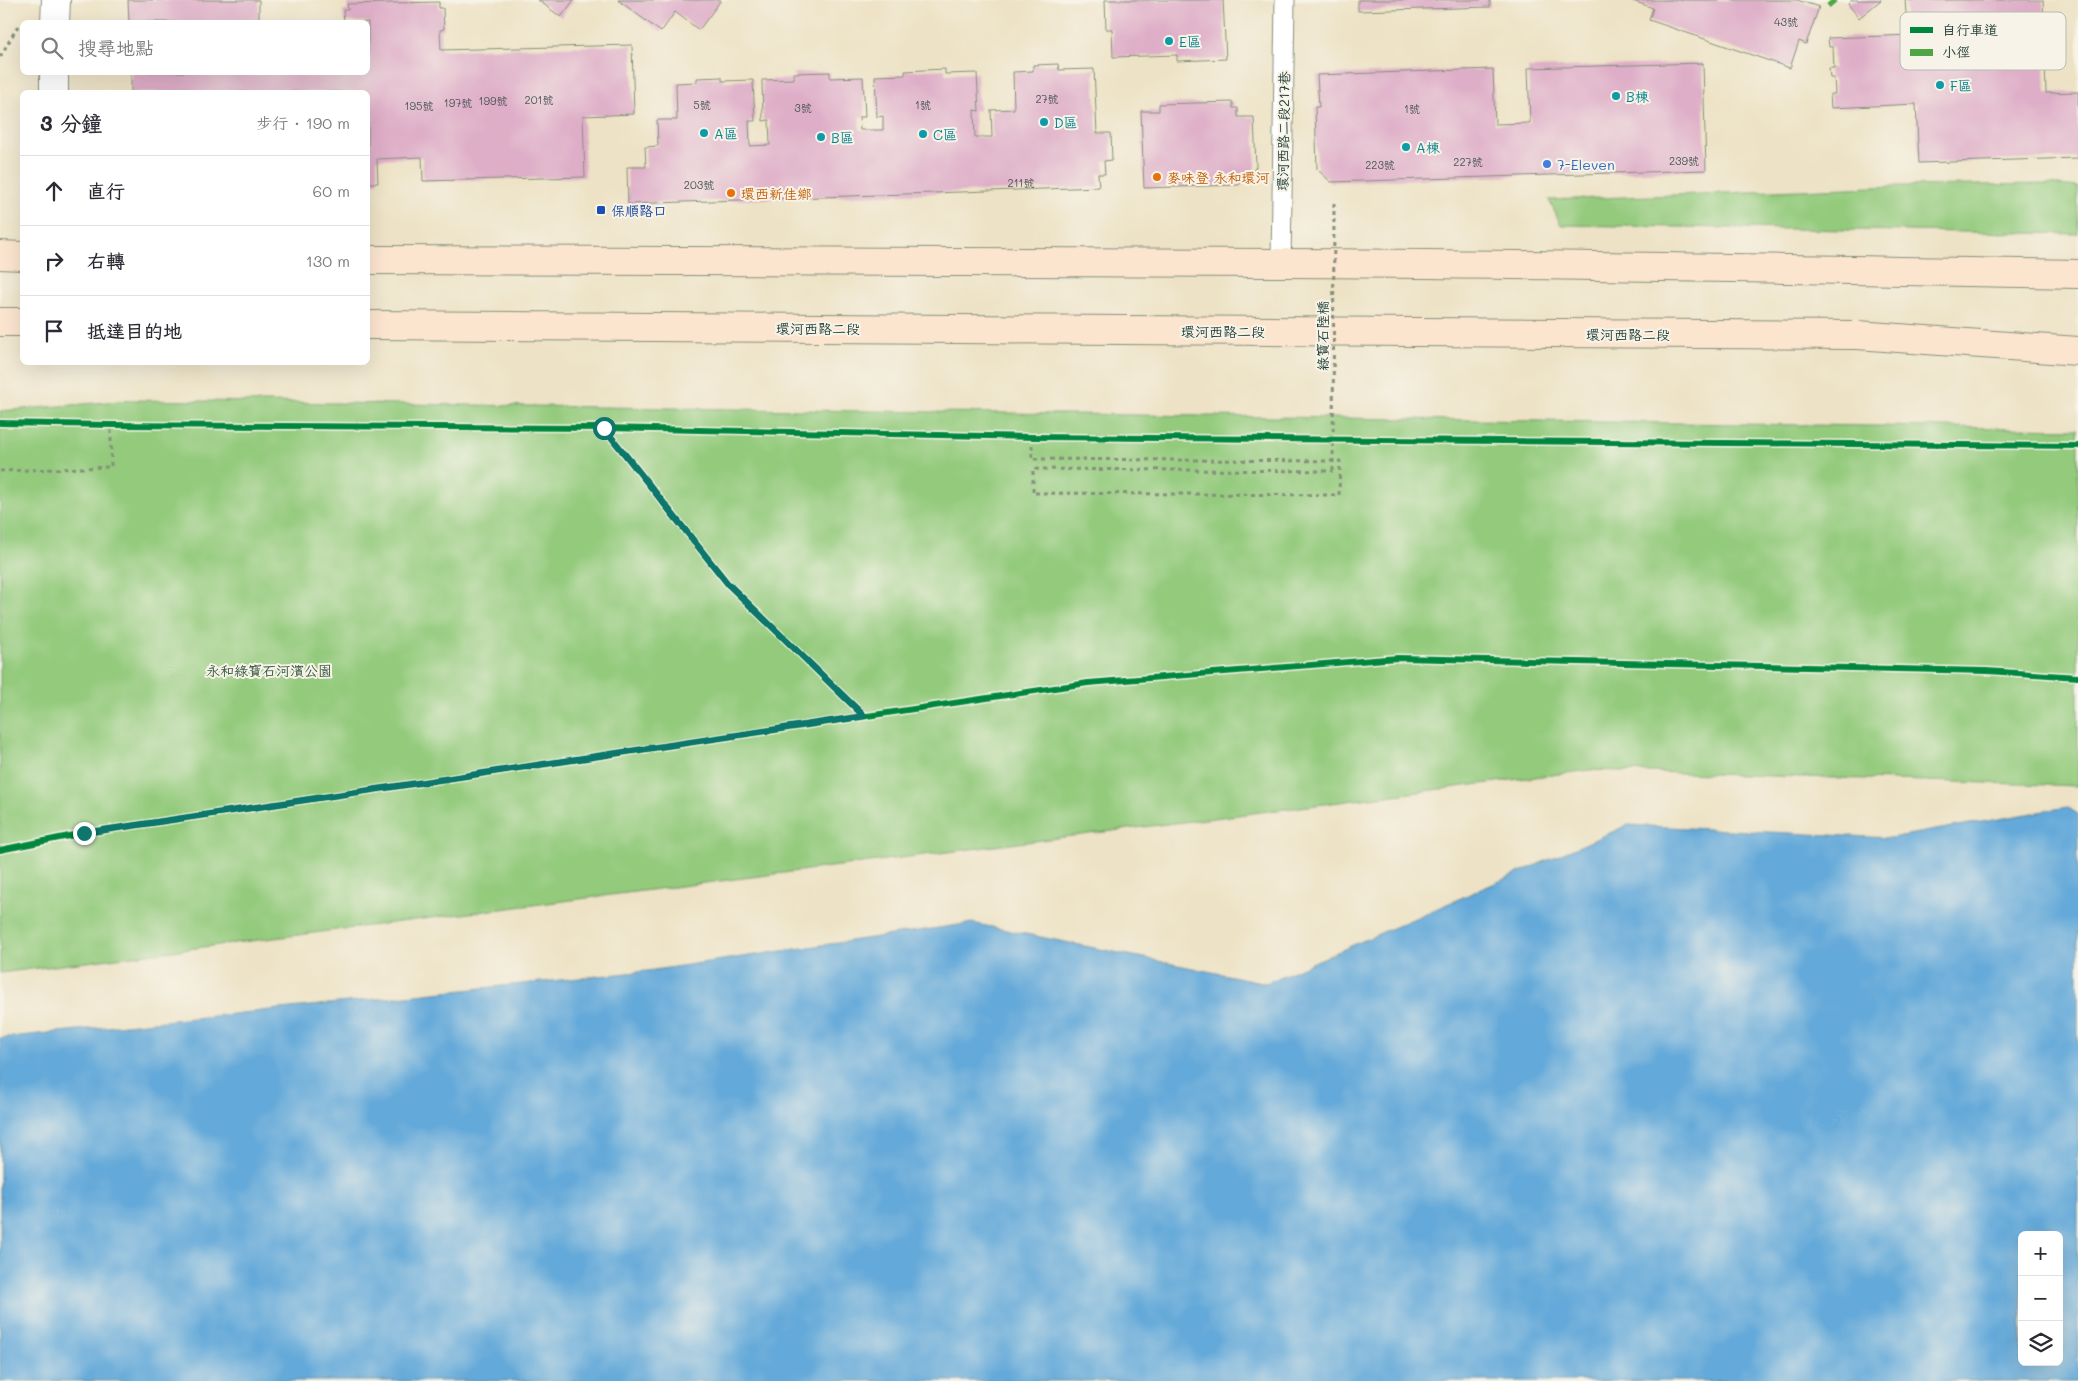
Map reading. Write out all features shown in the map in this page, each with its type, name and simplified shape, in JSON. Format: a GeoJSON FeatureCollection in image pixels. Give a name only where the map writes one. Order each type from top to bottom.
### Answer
{"type":"FeatureCollection","features":[{"type":"Feature","properties":{"kind":"main road"},"geometry":{"type":"LineString","coordinates":[[0,255],[20,256]]}},
{"type":"Feature","properties":{"kind":"main road"},"geometry":{"type":"LineString","coordinates":[[370,260],[1281,263],[1779,268],[2078,274]]}},
{"type":"Feature","properties":{"kind":"main road"},"geometry":{"type":"LineString","coordinates":[[0,322],[20,322]]}},
{"type":"Feature","properties":{"kind":"main road","name":"環河西路二段"},"geometry":{"type":"LineString","coordinates":[[370,325],[1857,335],[2078,351]]}},
{"type":"Feature","properties":{"kind":"street"},"geometry":{"type":"LineString","coordinates":[[55,20],[56,0]]}},
{"type":"Feature","properties":{"kind":"street"},"geometry":{"type":"LineString","coordinates":[[54,75],[54,90]]}},
{"type":"Feature","properties":{"kind":"lane","name":"環河西路二段217巷"},"geometry":{"type":"LineString","coordinates":[[1281,263],[1285,0]]}},
{"type":"Feature","properties":{"kind":"path"},"geometry":{"type":"LineString","coordinates":[[22,20],[24,16]]}},
{"type":"Feature","properties":{"kind":"path"},"geometry":{"type":"LineString","coordinates":[[0,57],[20,23]]}},
{"type":"Feature","properties":{"kind":"path"},"geometry":{"type":"LineString","coordinates":[[102,425],[121,425]]}},
{"type":"Feature","properties":{"kind":"path"},"geometry":{"type":"LineString","coordinates":[[0,471],[111,467],[111,425]]}},
{"type":"Feature","properties":{"kind":"path"},"geometry":{"type":"LineString","coordinates":[[1022,436],[1042,437]]}},
{"type":"Feature","properties":{"kind":"path"},"geometry":{"type":"LineString","coordinates":[[1321,439],[1341,439]]}},
{"type":"Feature","properties":{"kind":"green space"},"geometry":{"type":"Polygon","coordinates":[[[2049,184],[2078,187],[2078,234],[1561,225],[1549,200],[1898,186],[2049,184]]]}},
{"type":"Feature","properties":{"kind":"green space","name":"永和綠寶石河濱公園"},"geometry":{"type":"Polygon","coordinates":[[[131,400],[2078,429],[2078,786],[1590,770],[0,973],[0,411],[131,400]]]}},
{"type":"Feature","properties":{"kind":"water"},"geometry":{"type":"Polygon","coordinates":[[[2067,807],[2078,814],[2078,1381],[0,1381],[0,1038],[647,971],[972,923],[1266,983],[1628,825],[1890,838],[2067,807]]]}},
{"type":"Feature","properties":{"kind":"building"},"geometry":{"type":"Polygon","coordinates":[[[128,0],[259,0],[259,20],[129,20],[128,0]]]}},
{"type":"Feature","properties":{"kind":"building"},"geometry":{"type":"Polygon","coordinates":[[[538,0],[574,0],[561,17],[538,0]]]}},
{"type":"Feature","properties":{"kind":"building"},"geometry":{"type":"Polygon","coordinates":[[[618,0],[721,0],[699,30],[675,12],[661,32],[618,0]]]}},
{"type":"Feature","properties":{"kind":"building","name":"E區"},"geometry":{"type":"Polygon","coordinates":[[[1105,0],[1223,0],[1226,59],[1177,61],[1177,55],[1113,57],[1112,29],[1106,29],[1105,0]]]}},
{"type":"Feature","properties":{"kind":"building"},"geometry":{"type":"Polygon","coordinates":[[[1358,0],[1490,0],[1490,7],[1358,11],[1358,0]]]}},
{"type":"Feature","properties":{"kind":"building"},"geometry":{"type":"Polygon","coordinates":[[[1630,0],[1797,0],[1819,7],[1806,44],[1799,41],[1790,68],[1649,20],[1653,8],[1630,0]]]}},
{"type":"Feature","properties":{"kind":"building"},"geometry":{"type":"Polygon","coordinates":[[[1852,0],[1881,0],[1859,18],[1848,4],[1852,0]]]}},
{"type":"Feature","properties":{"kind":"building","name":"F區"},"geometry":{"type":"Polygon","coordinates":[[[1905,0],[2043,0],[2044,12],[1906,12],[1905,0]]]}},
{"type":"Feature","properties":{"kind":"building"},"geometry":{"type":"Polygon","coordinates":[[[439,2],[439,8],[443,8],[444,29],[440,30],[441,50],[632,45],[634,114],[583,116],[585,177],[423,181],[422,157],[377,159],[378,183],[370,183],[370,90],[131,90],[131,75],[370,75],[370,20],[344,20],[343,10],[348,10],[347,4],[439,2]]]}},
{"type":"Feature","properties":{"kind":"building","name":"F區"},"geometry":{"type":"Polygon","coordinates":[[[1900,35],[1900,70],[2045,70],[2046,93],[2078,92],[2078,158],[1919,163],[1916,104],[1831,108],[1830,94],[1835,94],[1834,78],[1830,78],[1829,68],[1834,68],[1833,47],[1829,47],[1828,38],[1900,35]]]}},
{"type":"Feature","properties":{"kind":"building"},"geometry":{"type":"Polygon","coordinates":[[[1703,63],[1706,170],[1331,182],[1317,169],[1315,107],[1319,107],[1317,75],[1493,69],[1495,124],[1530,123],[1528,68],[1703,63]]]}},
{"type":"Feature","properties":{"kind":"building"},"geometry":{"type":"Polygon","coordinates":[[[1058,64],[1059,70],[1094,69],[1097,133],[1111,133],[1112,160],[1104,161],[1105,174],[1098,174],[1099,187],[628,204],[627,167],[646,167],[645,147],[658,146],[657,120],[677,120],[676,83],[697,82],[697,78],[722,77],[722,81],[753,80],[755,121],[749,121],[750,146],[770,145],[769,120],[763,121],[762,80],[794,79],[794,73],[830,72],[830,78],[863,77],[865,117],[859,117],[860,130],[883,130],[883,116],[877,117],[875,76],[905,75],[905,71],[945,69],[945,74],[977,73],[979,111],[974,110],[975,137],[992,137],[991,110],[1014,109],[1013,72],[1033,71],[1033,65],[1058,64]]]}},
{"type":"Feature","properties":{"kind":"building"},"geometry":{"type":"Polygon","coordinates":[[[1233,102],[1233,108],[1238,108],[1238,117],[1254,117],[1256,167],[1239,185],[1144,188],[1141,111],[1159,111],[1159,104],[1233,102]]]}},
{"type":"Feature","properties":{"kind":"marked path"},"geometry":{"type":"LineString","coordinates":[[1828,6],[1835,0]]}},
{"type":"Feature","properties":{"kind":"cycle path"},"geometry":{"type":"LineString","coordinates":[[0,423],[604,428],[1032,437],[2078,446]]}},
{"type":"Feature","properties":{"kind":"cycle path"},"geometry":{"type":"LineString","coordinates":[[604,428],[728,584],[864,716]]}},
{"type":"Feature","properties":{"kind":"cycle path"},"geometry":{"type":"LineString","coordinates":[[0,850],[84,833],[1088,683],[1398,658],[1987,671],[2078,677]]}},
{"type":"Feature","properties":{"kind":"place","name":"E區"},"geometry":{"type":"Point","coordinates":[1169,41]}},
{"type":"Feature","properties":{"kind":"place","name":"F區"},"geometry":{"type":"Point","coordinates":[1940,85]}},
{"type":"Feature","properties":{"kind":"place","name":"B棟"},"geometry":{"type":"Point","coordinates":[1616,96]}},
{"type":"Feature","properties":{"kind":"place","name":"D區"},"geometry":{"type":"Point","coordinates":[1044,122]}},
{"type":"Feature","properties":{"kind":"place","name":"A區"},"geometry":{"type":"Point","coordinates":[704,133]}},
{"type":"Feature","properties":{"kind":"place","name":"C區"},"geometry":{"type":"Point","coordinates":[923,134]}},
{"type":"Feature","properties":{"kind":"place","name":"B區"},"geometry":{"type":"Point","coordinates":[821,137]}},
{"type":"Feature","properties":{"kind":"place","name":"A棟"},"geometry":{"type":"Point","coordinates":[1406,147]}},
{"type":"Feature","properties":{"kind":"place","name":"7-Eleven"},"geometry":{"type":"Point","coordinates":[1547,164]}},
{"type":"Feature","properties":{"kind":"place","name":"麥味登 永和環河"},"geometry":{"type":"Point","coordinates":[1157,177]}},
{"type":"Feature","properties":{"kind":"place","name":"環西新佳鄉"},"geometry":{"type":"Point","coordinates":[731,193]}},
{"type":"Feature","properties":{"kind":"place","name":"保順路口"},"geometry":{"type":"Point","coordinates":[601,210]}},
{"type":"Feature","properties":{"kind":"route"},"geometry":{"type":"LineString","coordinates":[[84,833],[864,716],[728,584],[604,428]]}}]}
